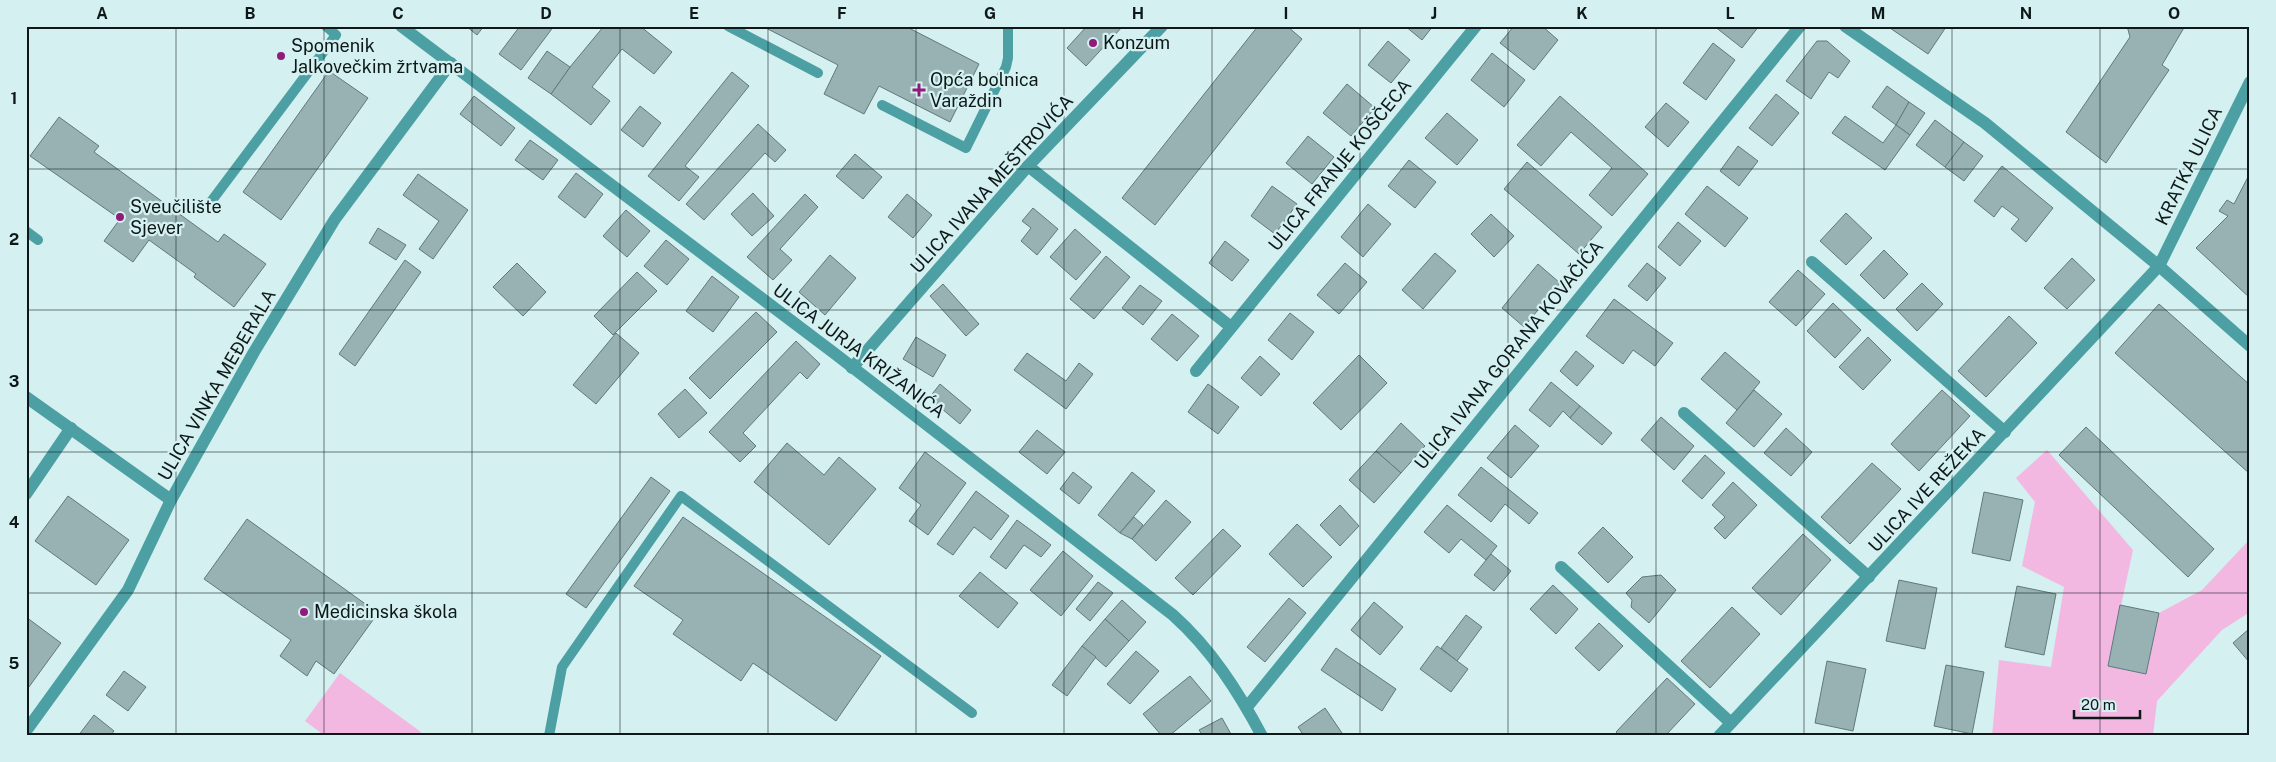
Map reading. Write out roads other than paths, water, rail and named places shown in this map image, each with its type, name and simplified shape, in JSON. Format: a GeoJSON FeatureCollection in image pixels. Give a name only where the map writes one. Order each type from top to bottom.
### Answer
{"type":"FeatureCollection","features":[{"type":"Feature","properties":{"kind":"street","name":"ULICA JURJA KRIŽANIĆA"},"geometry":{"type":"LineString","coordinates":[[401,26],[852,368],[1173,615],[1211,655],[1246,707],[1262,736]]}},
{"type":"Feature","properties":{"kind":"street","name":"ULICA FRANJE KOŠČECA"},"geometry":{"type":"LineString","coordinates":[[1196,371],[1476,26]]}},
{"type":"Feature","properties":{"kind":"street","name":"ULICA IVANA GORANA KOVAČIĆA"},"geometry":{"type":"LineString","coordinates":[[1246,707],[1800,26]]}},
{"type":"Feature","properties":{"kind":"street"},"geometry":{"type":"LineString","coordinates":[[1845,26],[1985,123],[2159,266],[2250,346]]}},
{"type":"Feature","properties":{"kind":"street","name":"ULICA IVANA MEŠTROVIĆA"},"geometry":{"type":"LineString","coordinates":[[852,368],[1028,166],[1160,27]]}},
{"type":"Feature","properties":{"kind":"street","name":"ULICA VINKA MEĐERALA"},"geometry":{"type":"LineString","coordinates":[[26,731],[128,590],[171,500],[254,352],[335,220],[451,63]]}},
{"type":"Feature","properties":{"kind":"street","name":"KRATKA ULICA"},"geometry":{"type":"LineString","coordinates":[[2159,266],[2250,82]]}},
{"type":"Feature","properties":{"kind":"street"},"geometry":{"type":"LineString","coordinates":[[1028,166],[1231,327]]}},
{"type":"Feature","properties":{"kind":"street"},"geometry":{"type":"LineString","coordinates":[[1812,262],[2005,432]]}},
{"type":"Feature","properties":{"kind":"street","name":"ULICA IVE REŽEKA"},"geometry":{"type":"LineString","coordinates":[[1719,736],[2159,266]]}},
{"type":"Feature","properties":{"kind":"street"},"geometry":{"type":"LineString","coordinates":[[26,396],[171,500]]}},
{"type":"Feature","properties":{"kind":"street"},"geometry":{"type":"LineString","coordinates":[[1684,413],[1869,577]]}},
{"type":"Feature","properties":{"kind":"street"},"geometry":{"type":"LineString","coordinates":[[26,494],[71,428]]}},
{"type":"Feature","properties":{"kind":"street"},"geometry":{"type":"LineString","coordinates":[[1561,567],[1731,723]]}},
{"type":"Feature","properties":{"kind":"lane"},"geometry":{"type":"LineString","coordinates":[[210,203],[336,35],[326,26]]}},
{"type":"Feature","properties":{"kind":"lane"},"geometry":{"type":"LineString","coordinates":[[728,26],[818,73]]}},
{"type":"Feature","properties":{"kind":"lane"},"geometry":{"type":"LineString","coordinates":[[882,105],[966,148],[1006,67],[1008,58],[1008,26]]}},
{"type":"Feature","properties":{"kind":"lane"},"geometry":{"type":"LineString","coordinates":[[26,231],[38,240]]}},
{"type":"Feature","properties":{"kind":"lane"},"geometry":{"type":"LineString","coordinates":[[549,736],[562,667],[681,496],[972,713]]}},
{"type":"Feature","properties":{"kind":"place","name":"Konzum"},"geometry":{"type":"Point","coordinates":[1093,43]}},
{"type":"Feature","properties":{"kind":"place","name":"Spomenik Jalkovečkim žrtvama"},"geometry":{"type":"Point","coordinates":[281,56]}},
{"type":"Feature","properties":{"kind":"place","name":"Opća bolnica Varaždin"},"geometry":{"type":"Point","coordinates":[919,90]}},
{"type":"Feature","properties":{"kind":"place","name":"Sveučilište Sjever"},"geometry":{"type":"Point","coordinates":[120,217]}},
{"type":"Feature","properties":{"kind":"place","name":"Medicinska škola"},"geometry":{"type":"Point","coordinates":[304,612]}}]}
